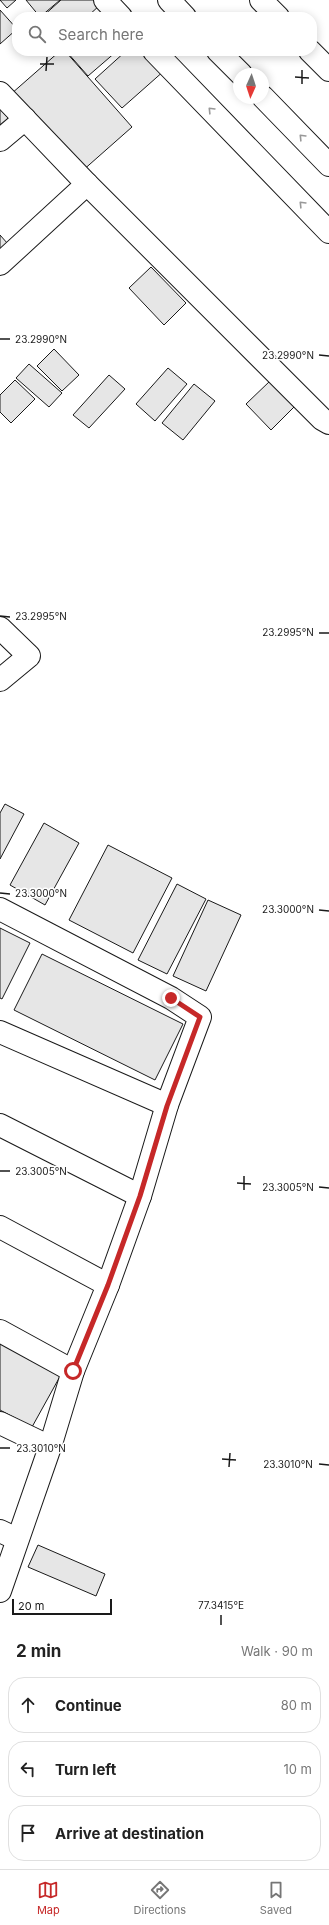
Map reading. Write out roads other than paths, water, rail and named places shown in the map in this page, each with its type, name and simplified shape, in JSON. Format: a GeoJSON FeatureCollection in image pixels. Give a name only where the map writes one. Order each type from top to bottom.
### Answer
{"type":"FeatureCollection","features":[{"type":"Feature","properties":{"kind":"street"},"geometry":{"type":"LineString","coordinates":[[105,0],[116,12]]}},
{"type":"Feature","properties":{"kind":"street"},"geometry":{"type":"LineString","coordinates":[[169,0],[180,12]]}},
{"type":"Feature","properties":{"kind":"street"},"geometry":{"type":"LineString","coordinates":[[262,0],[273,12]]}},
{"type":"Feature","properties":{"kind":"street"},"geometry":{"type":"LineString","coordinates":[[159,56],[329,232]]}},
{"type":"Feature","properties":{"kind":"street"},"geometry":{"type":"LineString","coordinates":[[223,56],[235,68]]}},
{"type":"Feature","properties":{"kind":"street"},"geometry":{"type":"LineString","coordinates":[[315,56],[329,70]]}},
{"type":"Feature","properties":{"kind":"street"},"geometry":{"type":"LineString","coordinates":[[0,93],[87,184],[316,413],[329,423]]}},
{"type":"Feature","properties":{"kind":"street"},"geometry":{"type":"LineString","coordinates":[[269,103],[329,165]]}},
{"type":"Feature","properties":{"kind":"street"},"geometry":{"type":"LineString","coordinates":[[0,140],[25,119]]}},
{"type":"Feature","properties":{"kind":"street"},"geometry":{"type":"LineString","coordinates":[[0,264],[87,184]]}},
{"type":"Feature","properties":{"kind":"street"},"geometry":{"type":"LineString","coordinates":[[0,628],[29,656],[0,680]]}},
{"type":"Feature","properties":{"kind":"street"},"geometry":{"type":"LineString","coordinates":[[0,909],[171,998],[200,1017],[167,1106],[140,1196],[108,1285],[73,1371],[50,1447],[8,1535],[0,1591]]}},
{"type":"Feature","properties":{"kind":"street"},"geometry":{"type":"LineString","coordinates":[[0,1032],[167,1106]]}},
{"type":"Feature","properties":{"kind":"street"},"geometry":{"type":"LineString","coordinates":[[0,1125],[140,1196]]}},
{"type":"Feature","properties":{"kind":"street"},"geometry":{"type":"LineString","coordinates":[[0,1227],[108,1285]]}},
{"type":"Feature","properties":{"kind":"street"},"geometry":{"type":"LineString","coordinates":[[0,1331],[73,1371]]}},
{"type":"Feature","properties":{"kind":"street"},"geometry":{"type":"LineString","coordinates":[[0,1423],[50,1447]]}}]}
